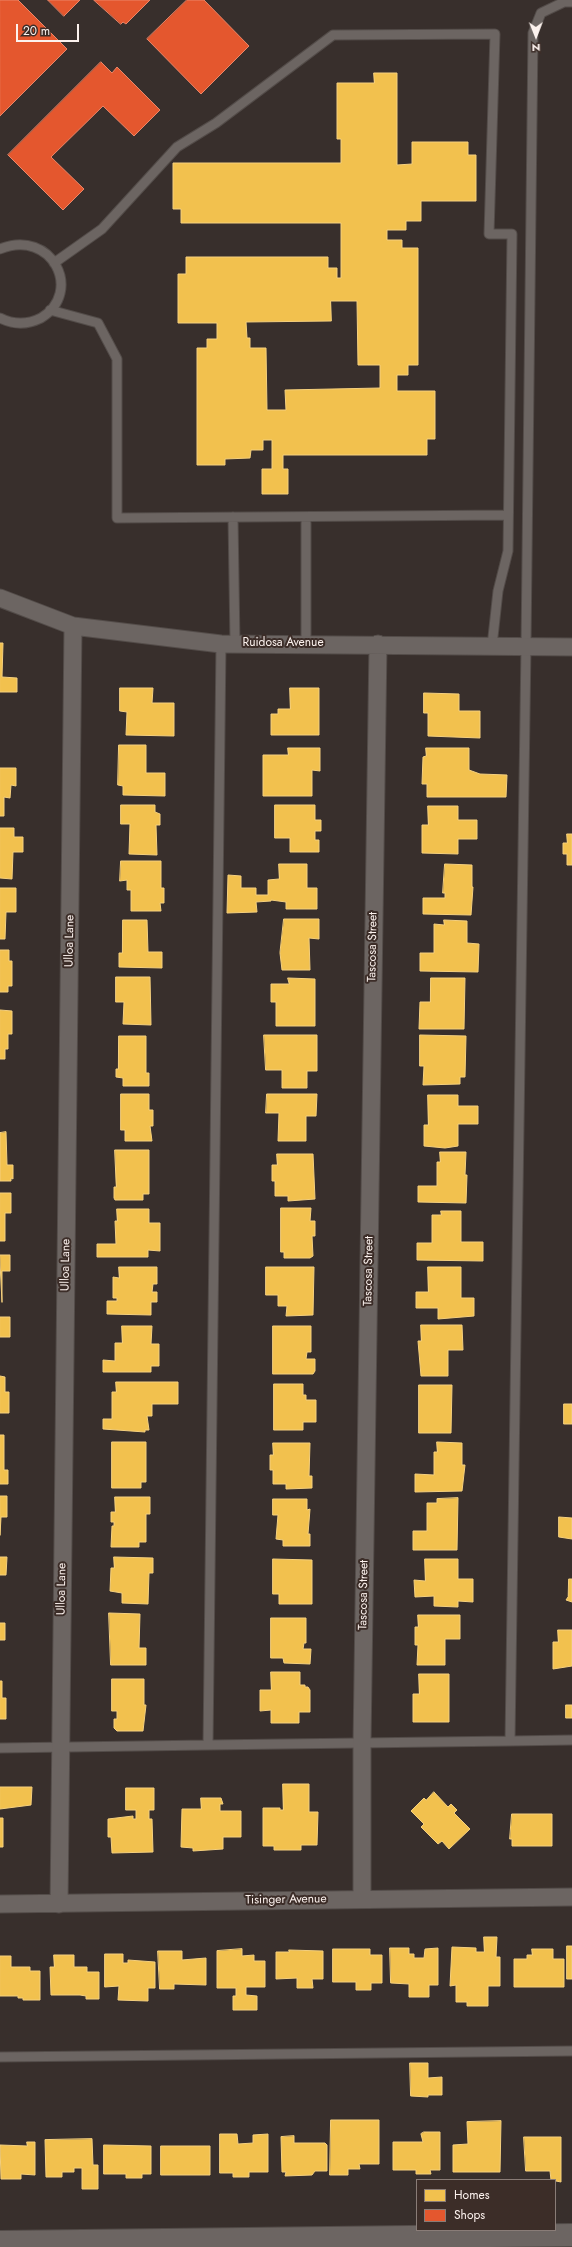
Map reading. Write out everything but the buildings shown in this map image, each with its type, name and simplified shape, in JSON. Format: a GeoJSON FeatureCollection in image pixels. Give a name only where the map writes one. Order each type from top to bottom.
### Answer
{"type":"FeatureCollection","features":[{"type":"Feature","properties":{"kind":"street","name":"Ruidosa Avenue"},"geometry":{"type":"LineString","coordinates":[[0,598],[73,626],[228,643],[572,647]]}},
{"type":"Feature","properties":{"kind":"street","name":"Ulloa Lane"},"geometry":{"type":"LineString","coordinates":[[59,1904],[73,626]]}},
{"type":"Feature","properties":{"kind":"street","name":"Tascosa Street"},"geometry":{"type":"LineString","coordinates":[[362,1899],[362,1744],[378,644]]}},
{"type":"Feature","properties":{"kind":"street","name":"Tisinger Avenue"},"geometry":{"type":"LineString","coordinates":[[0,1904],[572,1897]]}},
{"type":"Feature","properties":{"kind":"street"},"geometry":{"type":"LineString","coordinates":[[0,2242],[572,2235]]}},
{"type":"Feature","properties":{"kind":"lane"},"geometry":{"type":"LineString","coordinates":[[510,1741],[526,646],[533,33],[541,13],[564,2],[572,2]]}},
{"type":"Feature","properties":{"kind":"lane"},"geometry":{"type":"LineString","coordinates":[[54,263],[102,229],[177,148],[216,123],[334,35],[495,34],[489,234],[512,234],[508,551],[498,591],[492,646]]}},
{"type":"Feature","properties":{"kind":"lane"},"geometry":{"type":"LineString","coordinates":[[0,249],[13,244],[26,244],[40,248],[54,263],[61,280],[60,293],[50,310],[35,321],[22,324],[9,322],[0,318]]}},
{"type":"Feature","properties":{"kind":"lane"},"geometry":{"type":"LineString","coordinates":[[50,310],[98,322],[118,359],[117,518],[508,515]]}},
{"type":"Feature","properties":{"kind":"lane"},"geometry":{"type":"LineString","coordinates":[[208,1746],[228,643],[233,517]]}},
{"type":"Feature","properties":{"kind":"lane"},"geometry":{"type":"LineString","coordinates":[[306,517],[306,643]]}},
{"type":"Feature","properties":{"kind":"lane"},"geometry":{"type":"LineString","coordinates":[[0,1748],[572,1740]]}},
{"type":"Feature","properties":{"kind":"lane"},"geometry":{"type":"LineString","coordinates":[[0,2057],[572,2051]]}}]}
